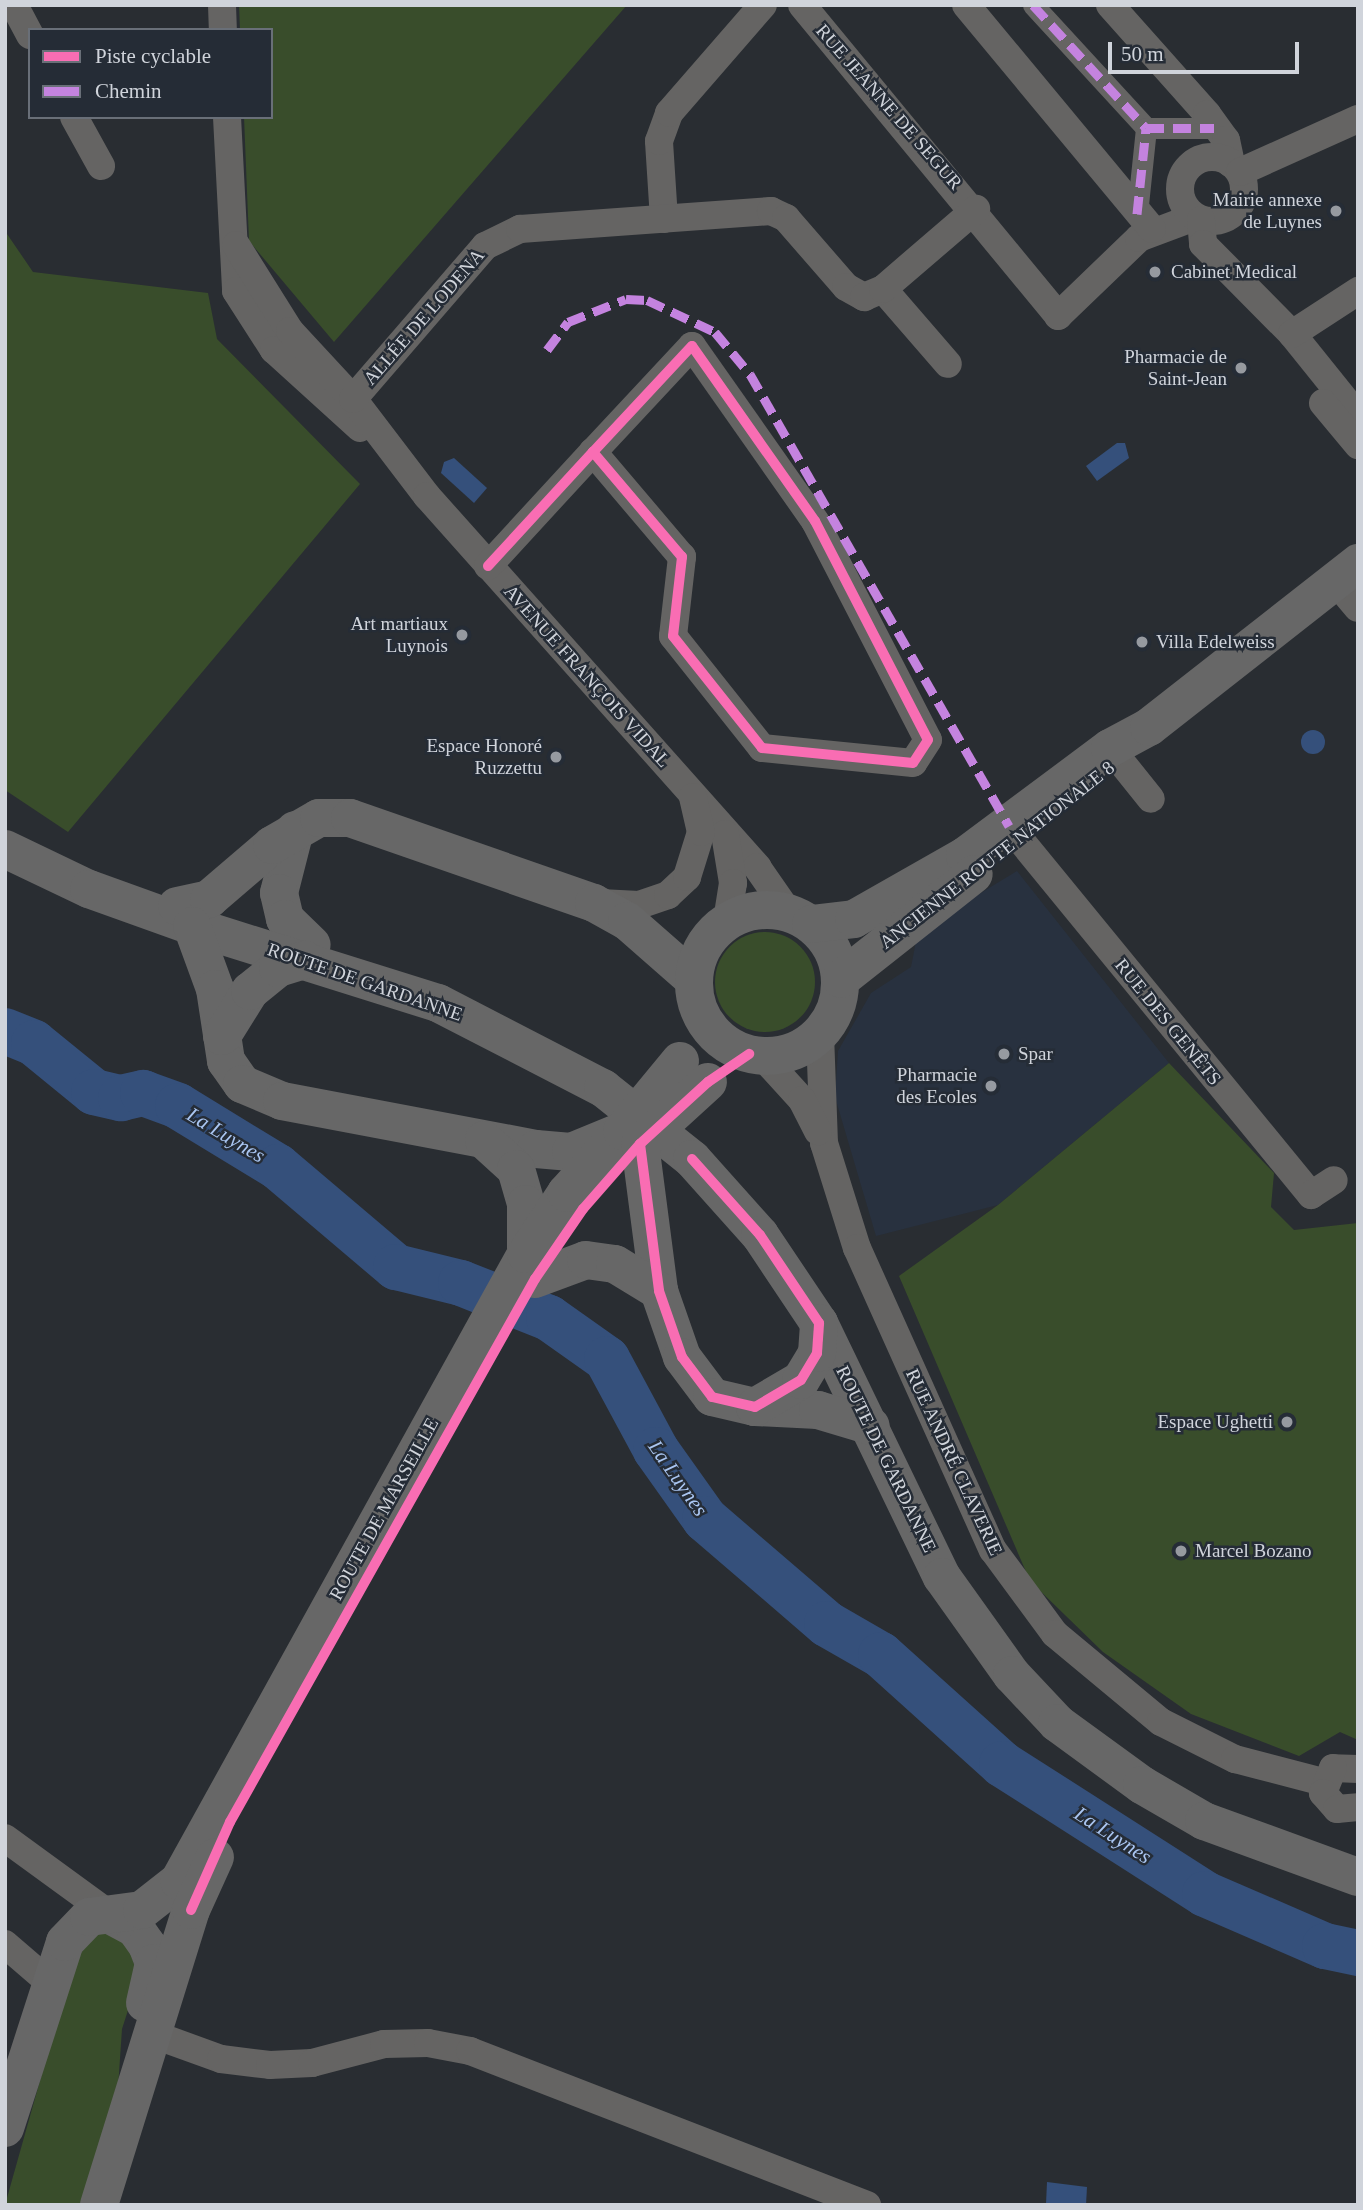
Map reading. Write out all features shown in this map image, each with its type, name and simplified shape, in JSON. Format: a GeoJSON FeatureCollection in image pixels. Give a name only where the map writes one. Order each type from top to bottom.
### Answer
{"type":"FeatureCollection","features":[{"type":"Feature","properties":{"kind":"main road","name":"ANCIENNE ROUTE NATIONALE 8"},"geometry":{"type":"LineString","coordinates":[[841,979],[1013,832],[1149,727],[1350,584]]}},
{"type":"Feature","properties":{"kind":"main road"},"geometry":{"type":"LineString","coordinates":[[756,1055],[718,1038],[695,994],[627,921],[594,903],[350,818],[319,818],[295,830],[185,916],[208,960],[226,1061],[242,1084],[282,1101],[484,1140],[571,1152],[631,1138],[659,1290],[682,1357],[712,1397],[755,1407],[818,1409],[871,1426]]}},
{"type":"Feature","properties":{"kind":"main road"},"geometry":{"type":"LineString","coordinates":[[222,1036],[250,991],[278,968],[308,953],[285,919],[279,893],[295,830]]}},
{"type":"Feature","properties":{"kind":"main road","name":"ANCIENNE ROUTE NATIONALE 8"},"geometry":{"type":"LineString","coordinates":[[800,918],[854,919],[1013,832]]}},
{"type":"Feature","properties":{"kind":"main road","name":"ROUTE DE GARDANNE"},"geometry":{"type":"LineString","coordinates":[[5,834],[185,916]]}},
{"type":"Feature","properties":{"kind":"main road","name":"ROUTE DE GARDANNE"},"geometry":{"type":"LineString","coordinates":[[5,849],[89,889],[308,953],[443,988],[547,1036],[612,1075],[700,1147],[773,1226],[835,1317],[956,1573],[1035,1678],[1137,1763],[1202,1803],[1358,1861]]}},
{"type":"Feature","properties":{"kind":"main road"},"geometry":{"type":"LineString","coordinates":[[627,921],[721,926],[746,912],[800,918],[826,939],[841,979],[836,1008],[820,1034],[783,1055],[756,1055],[694,1072],[695,994],[721,926]]}},
{"type":"Feature","properties":{"kind":"main road","name":"ROUTE DE GARDANNE"},"geometry":{"type":"LineString","coordinates":[[308,953],[438,1003],[603,1088],[692,1159],[760,1235],[820,1323],[942,1577],[1012,1675],[1058,1723],[1142,1785],[1204,1821],[1358,1877]]}},
{"type":"Feature","properties":{"kind":"main road","name":"ROUTE DE MARSEILLE"},"geometry":{"type":"LineString","coordinates":[[99,2205],[191,1910],[230,1822],[566,1194],[631,1138],[694,1072]]}},
{"type":"Feature","properties":{"kind":"main road"},"geometry":{"type":"LineString","coordinates":[[484,1140],[516,1169],[526,1204],[526,1269],[586,1260],[615,1264],[659,1290]]}},
{"type":"Feature","properties":{"kind":"main road"},"geometry":{"type":"LineString","coordinates":[[755,1407],[801,1380],[817,1353],[820,1323]]}},
{"type":"Feature","properties":{"kind":"main road","name":"ROUTE DE MARSEILLE"},"geometry":{"type":"LineString","coordinates":[[5,2128],[49,1982],[76,1924],[153,1904],[179,1881],[485,1347]]}},
{"type":"Feature","properties":{"kind":"main road","name":"ROUTE DE MARSEILLE"},"geometry":{"type":"LineString","coordinates":[[112,1916],[135,1928],[154,1964],[135,2036],[138,2081]]}},
{"type":"Feature","properties":{"kind":"street"},"geometry":{"type":"LineString","coordinates":[[14,5],[28,31]]}},
{"type":"Feature","properties":{"kind":"street"},"geometry":{"type":"LineString","coordinates":[[222,5],[223,28]]}},
{"type":"Feature","properties":{"kind":"street"},"geometry":{"type":"LineString","coordinates":[[763,5],[669,113],[659,141],[664,219],[771,211],[786,218],[846,287],[864,297],[883,289],[947,363]]}},
{"type":"Feature","properties":{"kind":"street","name":"RUE JEANNE DE SEGUR"},"geometry":{"type":"LineString","coordinates":[[802,5],[976,209],[1058,316],[1145,221],[1180,189],[1214,128]]}},
{"type":"Feature","properties":{"kind":"street"},"geometry":{"type":"LineString","coordinates":[[966,5],[1145,221]]}},
{"type":"Feature","properties":{"kind":"street"},"geometry":{"type":"LineString","coordinates":[[1032,5],[1146,128],[1145,221]]}},
{"type":"Feature","properties":{"kind":"street"},"geometry":{"type":"LineString","coordinates":[[1110,5],[1226,140],[1244,173],[1234,214],[1206,219]]}},
{"type":"Feature","properties":{"kind":"street"},"geometry":{"type":"LineString","coordinates":[[75,119],[101,166]]}},
{"type":"Feature","properties":{"kind":"street","name":"AVENUE FRANÇOIS VIDAL"},"geometry":{"type":"LineString","coordinates":[[227,119],[236,245],[236,291],[248,315],[313,389],[399,461]]}},
{"type":"Feature","properties":{"kind":"street"},"geometry":{"type":"LineString","coordinates":[[1146,128],[1214,128]]}},
{"type":"Feature","properties":{"kind":"street"},"geometry":{"type":"LineString","coordinates":[[1198,160],[1244,173],[1354,129]]}},
{"type":"Feature","properties":{"kind":"street"},"geometry":{"type":"LineString","coordinates":[[1180,189],[1206,219],[1203,244],[1237,276],[1298,343],[1358,416]]}},
{"type":"Feature","properties":{"kind":"street","name":"RUE JEANNE DE SEGUR"},"geometry":{"type":"LineString","coordinates":[[883,289],[976,209]]}},
{"type":"Feature","properties":{"kind":"street","name":"ALLÉE DE LODENA"},"geometry":{"type":"LineString","coordinates":[[353,399],[485,246],[520,229],[664,219]]}},
{"type":"Feature","properties":{"kind":"street","name":"RUE JEANNE DE SEGUR"},"geometry":{"type":"LineString","coordinates":[[1145,221],[1206,219]]}},
{"type":"Feature","properties":{"kind":"street","name":"AVENUE FRANÇOIS VIDAL"},"geometry":{"type":"LineString","coordinates":[[236,245],[290,331],[353,399],[399,461],[488,566],[800,918]]}},
{"type":"Feature","properties":{"kind":"street"},"geometry":{"type":"LineString","coordinates":[[1298,343],[1358,291]]}},
{"type":"Feature","properties":{"kind":"street"},"geometry":{"type":"LineString","coordinates":[[1298,343],[1320,398],[1358,446]]}},
{"type":"Feature","properties":{"kind":"street"},"geometry":{"type":"LineString","coordinates":[[488,566],[593,452],[692,346],[815,520],[928,740],[913,762],[762,748],[673,636],[682,557],[593,452]]}},
{"type":"Feature","properties":{"kind":"street"},"geometry":{"type":"LineString","coordinates":[[1115,754],[1151,799]]}},
{"type":"Feature","properties":{"kind":"street","name":"AVENUE FRANÇOIS VIDAL"},"geometry":{"type":"LineString","coordinates":[[594,903],[639,905],[668,895],[687,877],[701,832],[692,794]]}},
{"type":"Feature","properties":{"kind":"street","name":"AVENUE FRANÇOIS VIDAL"},"geometry":{"type":"LineString","coordinates":[[721,926],[732,856],[723,828]]}},
{"type":"Feature","properties":{"kind":"street","name":"RUE DES GENÊTS"},"geometry":{"type":"LineString","coordinates":[[1013,832],[1311,1195],[1334,1180]]}},
{"type":"Feature","properties":{"kind":"street","name":"RUE ANDRÉ CLAVERIE"},"geometry":{"type":"LineString","coordinates":[[820,1034],[824,1143]]}},
{"type":"Feature","properties":{"kind":"street","name":"RUE ANDRÉ CLAVERIE"},"geometry":{"type":"LineString","coordinates":[[756,1055],[802,1100],[824,1143],[857,1248],[928,1411],[993,1550],[1026,1598],[1105,1681],[1161,1722],[1235,1759],[1323,1782]]}},
{"type":"Feature","properties":{"kind":"street"},"geometry":{"type":"LineString","coordinates":[[1358,1769],[1333,1768],[1323,1782],[1328,1803],[1337,1810],[1358,1807]]}},
{"type":"Feature","properties":{"kind":"street"},"geometry":{"type":"LineString","coordinates":[[5,1838],[112,1916]]}},
{"type":"Feature","properties":{"kind":"street"},"geometry":{"type":"LineString","coordinates":[[5,1944],[49,1982]]}},
{"type":"Feature","properties":{"kind":"street"},"geometry":{"type":"LineString","coordinates":[[152,2035],[221,2059],[270,2065],[312,2063],[384,2044],[428,2043],[470,2051],[867,2205]]}},
{"type":"Feature","properties":{"kind":"shaded area"},"geometry":{"type":"Polygon","coordinates":[[[1017,871],[1169,1063],[998,1205],[876,1236],[835,1097],[838,1051],[871,993],[911,967],[918,931],[1017,871]]]}},
{"type":"Feature","properties":{"kind":"green space"},"geometry":{"type":"Polygon","coordinates":[[[239,5],[627,5],[334,342],[249,241],[244,119],[273,119],[273,28],[240,28],[239,5]]]}},
{"type":"Feature","properties":{"kind":"green space"},"geometry":{"type":"Polygon","coordinates":[[[5,231],[33,272],[208,293],[217,339],[360,484],[68,832],[5,790],[5,231]]]}},
{"type":"Feature","properties":{"kind":"green space"},"geometry":{"type":"Polygon","coordinates":[[[765,932],[784,936],[800,947],[811,963],[815,982],[811,1001],[800,1017],[784,1028],[765,1032],[746,1028],[730,1017],[719,1001],[715,982],[719,963],[730,947],[746,936],[765,932]]]}},
{"type":"Feature","properties":{"kind":"green space"},"geometry":{"type":"Polygon","coordinates":[[[1169,1063],[1274,1173],[1271,1207],[1294,1230],[1358,1223],[1358,1740],[1340,1732],[1299,1756],[1191,1714],[1103,1652],[1030,1581],[899,1276],[998,1205],[1169,1063]]]}},
{"type":"Feature","properties":{"kind":"green space"},"geometry":{"type":"Polygon","coordinates":[[[103,1929],[129,1945],[138,1979],[122,2029],[118,2088],[81,2205],[5,2205],[79,1942],[103,1929]]]}},
{"type":"Feature","properties":{"kind":"water"},"geometry":{"type":"Polygon","coordinates":[[[1117,443],[1125,443],[1129,458],[1097,481],[1086,466],[1117,443]]]}},
{"type":"Feature","properties":{"kind":"water"},"geometry":{"type":"Polygon","coordinates":[[[454,458],[487,488],[474,503],[441,473],[444,462],[454,458]]]}},
{"type":"Feature","properties":{"kind":"water"},"geometry":{"type":"Polygon","coordinates":[[[1313,730],[1321,734],[1325,742],[1321,750],[1313,754],[1305,750],[1301,742],[1305,734],[1313,730]]]}},
{"type":"Feature","properties":{"kind":"water"},"geometry":{"type":"Polygon","coordinates":[[[1047,2182],[1087,2187],[1086,2205],[1046,2204],[1047,2182]]]}},
{"type":"Feature","properties":{"kind":"waterway","name":"La Luynes"},"geometry":{"type":"LineString","coordinates":[[5,1031],[34,1043],[94,1092],[121,1098],[143,1093],[178,1106],[278,1167],[396,1267],[461,1283],[549,1318],[607,1359],[656,1450],[705,1519],[827,1624],[881,1655],[1002,1764],[1205,1894],[1325,1946],[1358,1953]]}},
{"type":"Feature","properties":{"kind":"marked path"},"geometry":{"type":"LineString","coordinates":[[1033,5],[1146,128],[1214,128]]}},
{"type":"Feature","properties":{"kind":"marked path"},"geometry":{"type":"LineString","coordinates":[[1137,214],[1146,128]]}},
{"type":"Feature","properties":{"kind":"marked path"},"geometry":{"type":"LineString","coordinates":[[547,350],[568,322],[626,299],[647,300],[715,332],[750,374],[1009,826]]}},
{"type":"Feature","properties":{"kind":"cycle path"},"geometry":{"type":"LineString","coordinates":[[488,566],[593,452],[692,346],[815,521],[928,740],[913,763],[762,748],[673,636],[682,557],[593,452]]}},
{"type":"Feature","properties":{"kind":"cycle path"},"geometry":{"type":"LineString","coordinates":[[191,1910],[230,1822],[535,1279],[583,1209],[640,1144],[708,1082],[749,1054]]}},
{"type":"Feature","properties":{"kind":"cycle path"},"geometry":{"type":"LineString","coordinates":[[640,1144],[659,1291],[682,1357],[712,1397],[755,1407],[801,1380],[817,1353],[819,1323],[760,1235],[692,1159]]}},
{"type":"Feature","properties":{"kind":"place","name":"Mairie annexe de Luynes"},"geometry":{"type":"Point","coordinates":[1336,211]}},
{"type":"Feature","properties":{"kind":"place","name":"Cabinet Medical"},"geometry":{"type":"Point","coordinates":[1155,272]}},
{"type":"Feature","properties":{"kind":"place","name":"Pharmacie de Saint-Jean"},"geometry":{"type":"Point","coordinates":[1241,368]}},
{"type":"Feature","properties":{"kind":"place","name":"Art martiaux Luynois"},"geometry":{"type":"Point","coordinates":[462,635]}},
{"type":"Feature","properties":{"kind":"place","name":"Villa Edelweiss"},"geometry":{"type":"Point","coordinates":[1142,642]}},
{"type":"Feature","properties":{"kind":"place","name":"Espace Honoré Ruzzettu"},"geometry":{"type":"Point","coordinates":[556,757]}},
{"type":"Feature","properties":{"kind":"place","name":"Spar"},"geometry":{"type":"Point","coordinates":[1004,1054]}},
{"type":"Feature","properties":{"kind":"place","name":"Pharmacie des Ecoles"},"geometry":{"type":"Point","coordinates":[991,1086]}},
{"type":"Feature","properties":{"kind":"place","name":"Espace Ughetti"},"geometry":{"type":"Point","coordinates":[1287,1422]}},
{"type":"Feature","properties":{"kind":"place","name":"Marcel Bozano"},"geometry":{"type":"Point","coordinates":[1181,1551]}}]}
